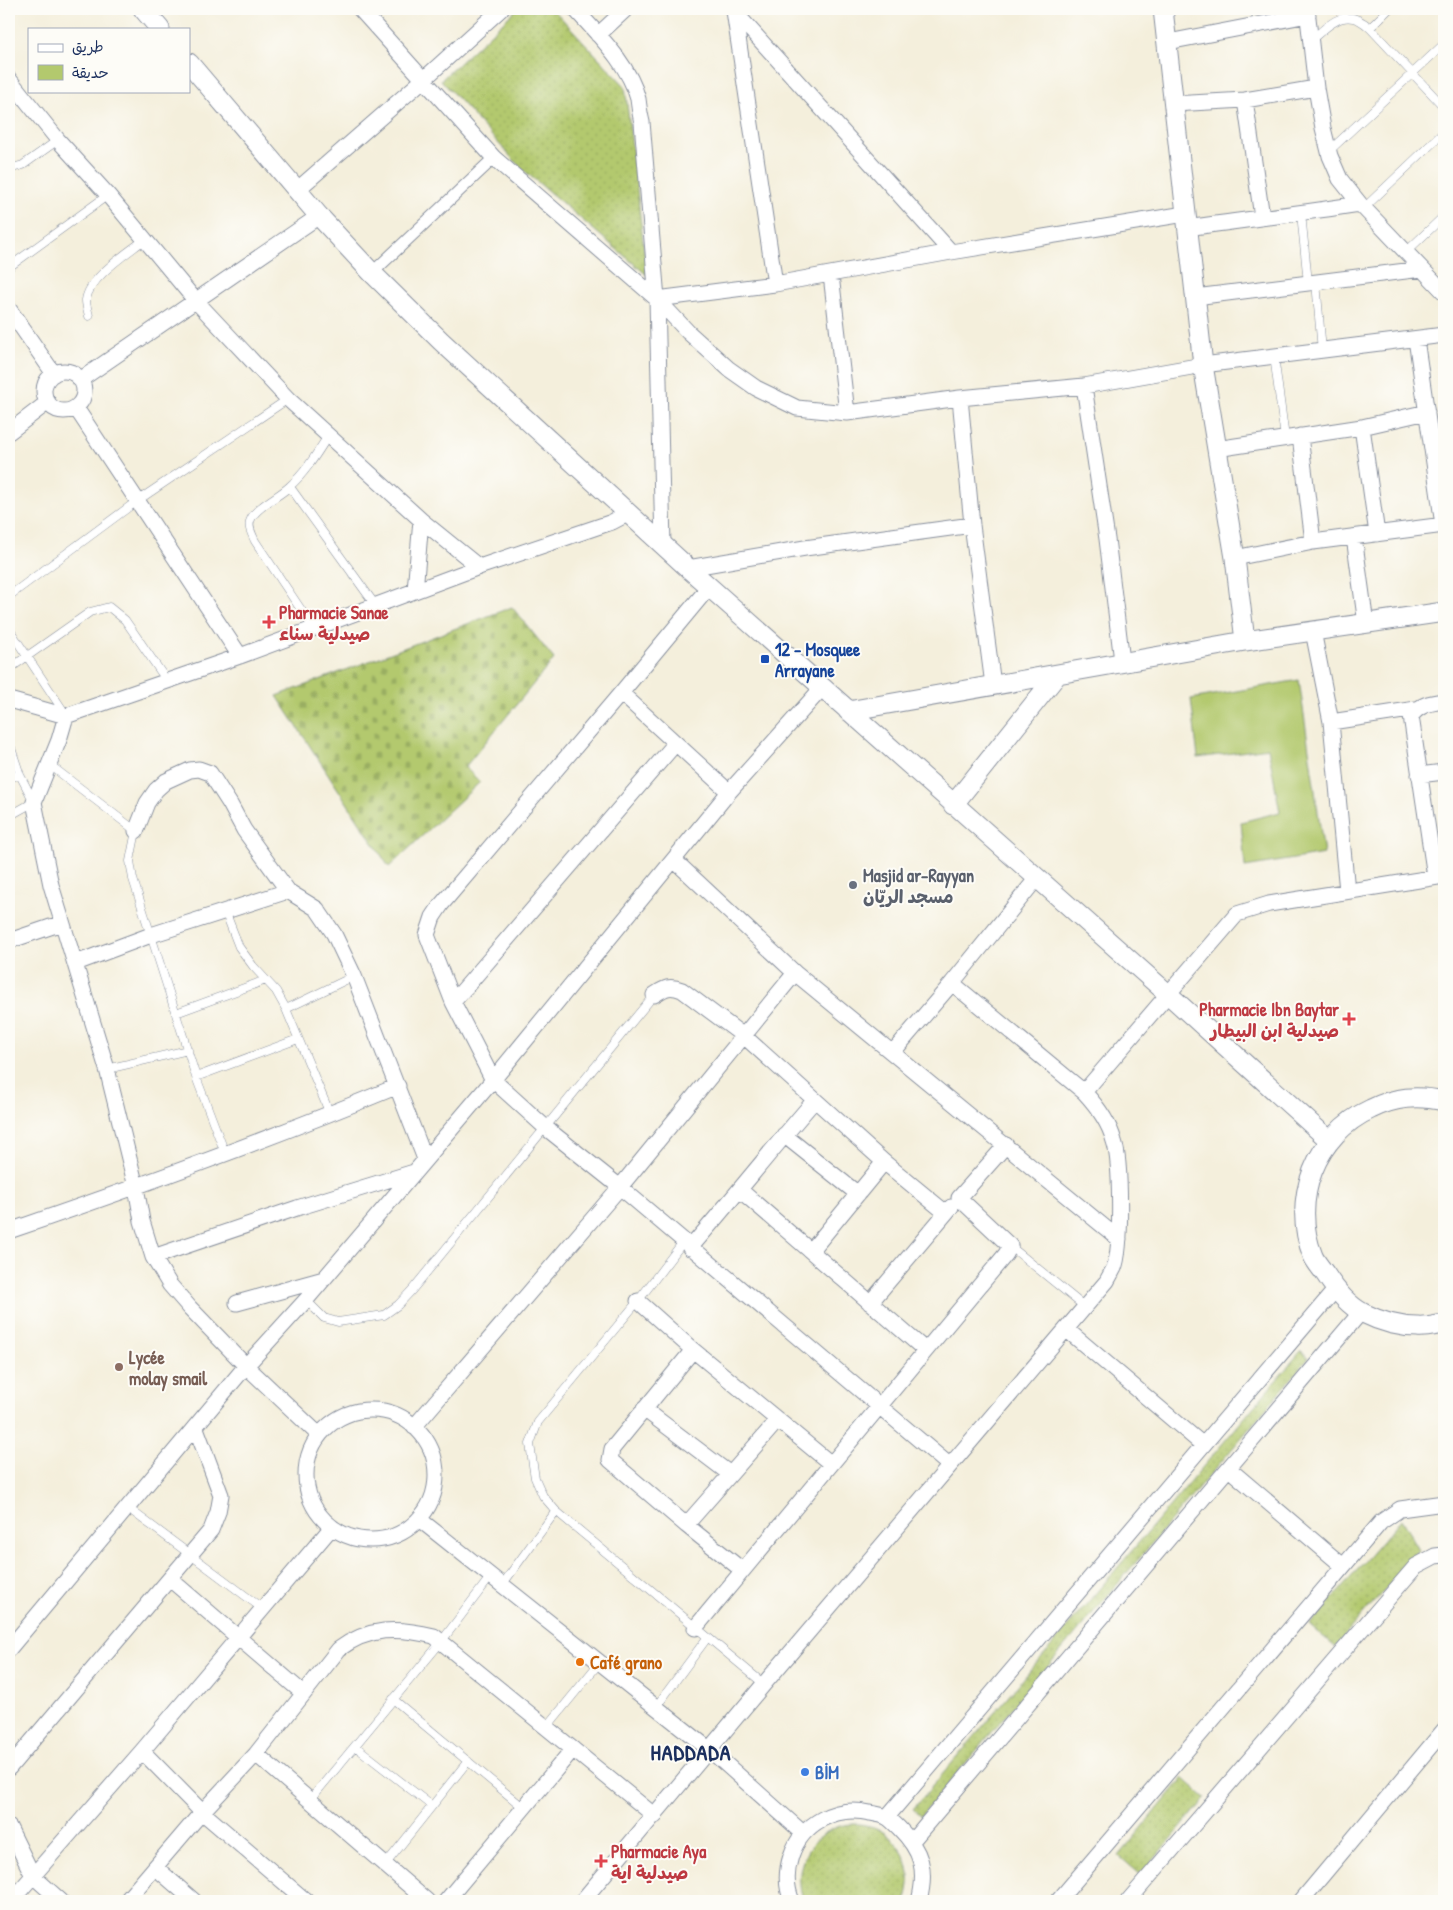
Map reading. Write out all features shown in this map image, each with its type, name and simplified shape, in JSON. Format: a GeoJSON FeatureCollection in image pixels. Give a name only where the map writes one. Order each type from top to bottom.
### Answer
{"type":"FeatureCollection","features":[{"type":"Feature","properties":{"kind":"street"},"geometry":{"type":"LineString","coordinates":[[143,9],[159,28]]}},
{"type":"Feature","properties":{"kind":"street"},"geometry":{"type":"LineString","coordinates":[[360,9],[494,158],[657,299],[688,332],[722,362],[756,388],[798,408],[847,413],[960,398],[1084,386],[1203,365],[1444,335]]}},
{"type":"Feature","properties":{"kind":"street"},"geometry":{"type":"LineString","coordinates":[[297,190],[424,80],[501,9]]}},
{"type":"Feature","properties":{"kind":"street"},"geometry":{"type":"LineString","coordinates":[[575,9],[617,58],[630,80],[637,98],[642,122],[657,299],[663,545]]}},
{"type":"Feature","properties":{"kind":"street"},"geometry":{"type":"LineString","coordinates":[[598,35],[626,9]]}},
{"type":"Feature","properties":{"kind":"street"},"geometry":{"type":"LineString","coordinates":[[1163,9],[1168,42],[1172,104],[1203,365],[1235,558],[1244,641]]}},
{"type":"Feature","properties":{"kind":"street"},"geometry":{"type":"LineString","coordinates":[[733,10],[951,252]]}},
{"type":"Feature","properties":{"kind":"street"},"geometry":{"type":"LineString","coordinates":[[733,10],[775,284]]}},
{"type":"Feature","properties":{"kind":"street"},"geometry":{"type":"LineString","coordinates":[[1168,42],[1307,12],[1316,88],[1329,152],[1340,179],[1362,206],[1444,292]]}},
{"type":"Feature","properties":{"kind":"street"},"geometry":{"type":"LineString","coordinates":[[190,63],[319,216],[372,273],[441,341],[709,587],[1168,994],[1329,1140]]}},
{"type":"Feature","properties":{"kind":"street"},"geometry":{"type":"LineString","coordinates":[[9,80],[58,140],[108,195],[194,300],[288,399],[421,520],[479,567]]}},
{"type":"Feature","properties":{"kind":"street"},"geometry":{"type":"LineString","coordinates":[[1172,104],[1245,100],[1316,88]]}},
{"type":"Feature","properties":{"kind":"street"},"geometry":{"type":"LineString","coordinates":[[1245,100],[1262,217]]}},
{"type":"Feature","properties":{"kind":"street"},"geometry":{"type":"LineString","coordinates":[[372,273],[494,158]]}},
{"type":"Feature","properties":{"kind":"street"},"geometry":{"type":"LineString","coordinates":[[657,299],[775,284],[951,252],[1186,221],[1262,217],[1362,206]]}},
{"type":"Feature","properties":{"kind":"street"},"geometry":{"type":"LineString","coordinates":[[80,380],[319,216]]}},
{"type":"Feature","properties":{"kind":"street"},"geometry":{"type":"LineString","coordinates":[[1195,297],[1422,268]]}},
{"type":"Feature","properties":{"kind":"street"},"geometry":{"type":"LineString","coordinates":[[831,275],[847,413]]}},
{"type":"Feature","properties":{"kind":"street"},"geometry":{"type":"LineString","coordinates":[[9,309],[54,374]]}},
{"type":"Feature","properties":{"kind":"street"},"geometry":{"type":"LineString","coordinates":[[1235,558],[1313,542],[1444,525],[1437,435],[1427,412],[1416,339]]}},
{"type":"Feature","properties":{"kind":"street"},"geometry":{"type":"LineString","coordinates":[[68,372],[80,380],[84,387],[84,394],[82,401],[76,408],[66,411],[56,410],[48,402],[44,392],[46,382],[54,374],[68,372]]}},
{"type":"Feature","properties":{"kind":"street"},"geometry":{"type":"LineString","coordinates":[[1084,386],[1107,539],[1122,661]]}},
{"type":"Feature","properties":{"kind":"street"},"geometry":{"type":"LineString","coordinates":[[960,398],[972,525],[993,685]]}},
{"type":"Feature","properties":{"kind":"street"},"geometry":{"type":"LineString","coordinates":[[9,432],[48,402]]}},
{"type":"Feature","properties":{"kind":"street"},"geometry":{"type":"LineString","coordinates":[[76,408],[240,656]]}},
{"type":"Feature","properties":{"kind":"street"},"geometry":{"type":"LineString","coordinates":[[1216,449],[1362,427],[1427,412]]}},
{"type":"Feature","properties":{"kind":"street"},"geometry":{"type":"LineString","coordinates":[[1362,427],[1377,534]]}},
{"type":"Feature","properties":{"kind":"street"},"geometry":{"type":"LineString","coordinates":[[1292,437],[1313,542]]}},
{"type":"Feature","properties":{"kind":"street"},"geometry":{"type":"LineString","coordinates":[[9,700],[66,716],[240,656],[479,567],[612,522],[629,513]]}},
{"type":"Feature","properties":{"kind":"street"},"geometry":{"type":"LineString","coordinates":[[415,591],[421,520]]}},
{"type":"Feature","properties":{"kind":"street"},"geometry":{"type":"LineString","coordinates":[[688,568],[804,548],[972,525]]}},
{"type":"Feature","properties":{"kind":"street"},"geometry":{"type":"LineString","coordinates":[[1354,537],[1366,624]]}},
{"type":"Feature","properties":{"kind":"street"},"geometry":{"type":"LineString","coordinates":[[709,587],[622,693],[441,905],[433,916],[427,935],[453,1002],[493,1080],[546,1128],[620,1187],[949,1465]]}},
{"type":"Feature","properties":{"kind":"street"},"geometry":{"type":"LineString","coordinates":[[848,711],[1057,675],[1122,661],[1444,612]]}},
{"type":"Feature","properties":{"kind":"street"},"geometry":{"type":"LineString","coordinates":[[1313,631],[1331,722],[1347,891]]}},
{"type":"Feature","properties":{"kind":"street"},"geometry":{"type":"LineString","coordinates":[[953,804],[1057,675]]}},
{"type":"Feature","properties":{"kind":"street"},"geometry":{"type":"LineString","coordinates":[[9,1649],[246,1366],[306,1300],[493,1080],[730,792],[822,688]]}},
{"type":"Feature","properties":{"kind":"street"},"geometry":{"type":"LineString","coordinates":[[622,693],[675,744],[730,792]]}},
{"type":"Feature","properties":{"kind":"street"},"geometry":{"type":"LineString","coordinates":[[1331,722],[1416,709],[1427,704],[1444,701]]}},
{"type":"Feature","properties":{"kind":"street"},"geometry":{"type":"LineString","coordinates":[[1084,1092],[1237,914],[1269,904],[1440,876],[1419,775],[1411,722],[1411,716],[1416,709]]}},
{"type":"Feature","properties":{"kind":"street"},"geometry":{"type":"LineString","coordinates":[[66,716],[50,765],[34,802],[42,846],[62,923],[108,1069],[136,1187],[142,1221],[153,1257],[170,1286],[183,1300],[246,1366],[319,1435]]}},
{"type":"Feature","properties":{"kind":"street"},"geometry":{"type":"LineString","coordinates":[[453,1002],[675,744]]}},
{"type":"Feature","properties":{"kind":"street"},"geometry":{"type":"LineString","coordinates":[[136,830],[147,803],[156,790],[176,775],[190,770],[206,770],[216,781],[244,830],[288,891],[317,909],[328,923],[354,976],[425,1159]]}},
{"type":"Feature","properties":{"kind":"street"},"geometry":{"type":"LineString","coordinates":[[1419,775],[1444,772]]}},
{"type":"Feature","properties":{"kind":"street"},"geometry":{"type":"LineString","coordinates":[[675,861],[796,973],[1119,1239]]}},
{"type":"Feature","properties":{"kind":"street"},"geometry":{"type":"LineString","coordinates":[[893,1052],[1037,878]]}},
{"type":"Feature","properties":{"kind":"street"},"geometry":{"type":"LineString","coordinates":[[76,963],[151,935],[288,891]]}},
{"type":"Feature","properties":{"kind":"street"},"geometry":{"type":"LineString","coordinates":[[9,941],[62,923]]}},
{"type":"Feature","properties":{"kind":"street"},"geometry":{"type":"LineString","coordinates":[[414,1427],[620,1187],[796,973]]}},
{"type":"Feature","properties":{"kind":"street"},"geometry":{"type":"LineString","coordinates":[[582,1901],[949,1465],[1107,1281],[1115,1267],[1119,1239],[1118,1161],[1114,1140],[1099,1108],[1084,1092],[952,983]]}},
{"type":"Feature","properties":{"kind":"street"},"geometry":{"type":"LineString","coordinates":[[654,996],[664,989],[673,986],[682,990],[745,1037],[814,1101],[946,1213]]}},
{"type":"Feature","properties":{"kind":"street"},"geometry":{"type":"LineString","coordinates":[[9,1231],[136,1187],[330,1114],[398,1086]]}},
{"type":"Feature","properties":{"kind":"street"},"geometry":{"type":"LineString","coordinates":[[1444,1101],[1426,1096],[1389,1100],[1356,1116],[1329,1140],[1313,1167],[1305,1197],[1305,1228],[1313,1257],[1335,1290],[1361,1312],[1384,1322],[1418,1327],[1444,1324]]}},
{"type":"Feature","properties":{"kind":"street"},"geometry":{"type":"LineString","coordinates":[[687,1245],[740,1190],[784,1134],[814,1101]]}},
{"type":"Feature","properties":{"kind":"street"},"geometry":{"type":"LineString","coordinates":[[784,1134],[858,1194]]}},
{"type":"Feature","properties":{"kind":"street"},"geometry":{"type":"LineString","coordinates":[[870,1303],[1006,1145]]}},
{"type":"Feature","properties":{"kind":"street"},"geometry":{"type":"LineString","coordinates":[[810,1251],[884,1162]]}},
{"type":"Feature","properties":{"kind":"street"},"geometry":{"type":"LineString","coordinates":[[153,1257],[297,1208],[414,1172]]}},
{"type":"Feature","properties":{"kind":"street"},"geometry":{"type":"LineString","coordinates":[[740,1190],[925,1350]]}},
{"type":"Feature","properties":{"kind":"street"},"geometry":{"type":"LineString","coordinates":[[695,1628],[878,1405],[1006,1254],[1010,1246],[959,1198]]}},
{"type":"Feature","properties":{"kind":"street"},"geometry":{"type":"LineString","coordinates":[[237,1303],[324,1279]]}},
{"type":"Feature","properties":{"kind":"street"},"geometry":{"type":"LineString","coordinates":[[886,1817],[1335,1290]]}},
{"type":"Feature","properties":{"kind":"street"},"geometry":{"type":"LineString","coordinates":[[638,1301],[693,1350],[830,1463]]}},
{"type":"Feature","properties":{"kind":"street"},"geometry":{"type":"LineString","coordinates":[[912,1841],[1361,1312]]}},
{"type":"Feature","properties":{"kind":"street"},"geometry":{"type":"LineString","coordinates":[[1066,1329],[1203,1445]]}},
{"type":"Feature","properties":{"kind":"street"},"geometry":{"type":"LineString","coordinates":[[693,1350],[612,1449],[609,1457],[610,1460],[686,1525],[742,1570]]}},
{"type":"Feature","properties":{"kind":"street"},"geometry":{"type":"LineString","coordinates":[[374,1410],[390,1412],[410,1422],[414,1427],[426,1439],[435,1460],[436,1488],[428,1509],[411,1528],[390,1539],[367,1541],[340,1533],[322,1519],[310,1499],[306,1480],[308,1458],[319,1435],[331,1423],[351,1413],[374,1410]]}},
{"type":"Feature","properties":{"kind":"street"},"geometry":{"type":"LineString","coordinates":[[644,1410],[730,1474]]}},
{"type":"Feature","properties":{"kind":"street"},"geometry":{"type":"LineString","coordinates":[[686,1525],[778,1420]]}},
{"type":"Feature","properties":{"kind":"street"},"geometry":{"type":"LineString","coordinates":[[9,1768],[211,1530],[218,1512],[221,1495],[196,1428]]}},
{"type":"Feature","properties":{"kind":"street"},"geometry":{"type":"LineString","coordinates":[[1229,1469],[1343,1566]]}},
{"type":"Feature","properties":{"kind":"street"},"geometry":{"type":"LineString","coordinates":[[1058,1901],[1380,1522],[1400,1509],[1444,1503]]}},
{"type":"Feature","properties":{"kind":"street"},"geometry":{"type":"LineString","coordinates":[[419,1518],[710,1750],[803,1833]]}},
{"type":"Feature","properties":{"kind":"street"},"geometry":{"type":"LineString","coordinates":[[11,1901],[142,1751],[332,1527]]}},
{"type":"Feature","properties":{"kind":"street"},"geometry":{"type":"LineString","coordinates":[[1128,1901],[1416,1566],[1435,1556],[1444,1555]]}},
{"type":"Feature","properties":{"kind":"street"},"geometry":{"type":"LineString","coordinates":[[170,1579],[303,1693]]}},
{"type":"Feature","properties":{"kind":"street"},"geometry":{"type":"LineString","coordinates":[[126,1901],[202,1812],[256,1754],[338,1649],[353,1639],[375,1631],[418,1632],[434,1636],[655,1816]]}},
{"type":"Feature","properties":{"kind":"street"},"geometry":{"type":"LineString","coordinates":[[1301,1901],[1444,1730]]}},
{"type":"Feature","properties":{"kind":"street"},"geometry":{"type":"LineString","coordinates":[[446,1901],[573,1749]]}},
{"type":"Feature","properties":{"kind":"street"},"geometry":{"type":"LineString","coordinates":[[142,1751],[202,1812],[306,1901]]}},
{"type":"Feature","properties":{"kind":"street"},"geometry":{"type":"LineString","coordinates":[[256,1754],[427,1901]]}},
{"type":"Feature","properties":{"kind":"street"},"geometry":{"type":"LineString","coordinates":[[792,1901],[787,1880],[789,1863],[794,1847],[803,1833],[818,1820],[836,1812],[856,1810],[886,1817],[912,1841],[918,1851],[923,1876],[919,1901]]}},
{"type":"Feature","properties":{"kind":"street"},"geometry":{"type":"LineString","coordinates":[[9,1827],[33,1876],[61,1901]]}},
{"type":"Feature","properties":{"kind":"street"},"geometry":{"type":"LineString","coordinates":[[155,1867],[194,1901]]}},
{"type":"Feature","properties":{"kind":"lane"},"geometry":{"type":"LineString","coordinates":[[1370,28],[1389,9]]}},
{"type":"Feature","properties":{"kind":"lane"},"geometry":{"type":"LineString","coordinates":[[1310,41],[1336,20],[1344,17],[1359,18],[1444,107]]}},
{"type":"Feature","properties":{"kind":"lane"},"geometry":{"type":"LineString","coordinates":[[1329,152],[1444,44]]}},
{"type":"Feature","properties":{"kind":"lane"},"geometry":{"type":"LineString","coordinates":[[1362,206],[1444,132]]}},
{"type":"Feature","properties":{"kind":"lane"},"geometry":{"type":"LineString","coordinates":[[9,169],[28,162],[58,140]]}},
{"type":"Feature","properties":{"kind":"lane"},"geometry":{"type":"LineString","coordinates":[[9,267],[108,195]]}},
{"type":"Feature","properties":{"kind":"lane"},"geometry":{"type":"LineString","coordinates":[[1301,213],[1322,351]]}},
{"type":"Feature","properties":{"kind":"lane"},"geometry":{"type":"LineString","coordinates":[[1406,252],[1444,216]]}},
{"type":"Feature","properties":{"kind":"lane"},"geometry":{"type":"LineString","coordinates":[[89,316],[86,300],[94,284],[145,239]]}},
{"type":"Feature","properties":{"kind":"lane"},"geometry":{"type":"LineString","coordinates":[[1274,356],[1292,437]]}},
{"type":"Feature","properties":{"kind":"lane"},"geometry":{"type":"LineString","coordinates":[[9,596],[137,501],[288,399]]}},
{"type":"Feature","properties":{"kind":"lane"},"geometry":{"type":"LineString","coordinates":[[314,629],[255,541],[250,530],[250,520],[256,513],[290,487],[303,473],[328,436]]}},
{"type":"Feature","properties":{"kind":"lane"},"geometry":{"type":"LineString","coordinates":[[290,487],[376,606]]}},
{"type":"Feature","properties":{"kind":"lane"},"geometry":{"type":"LineString","coordinates":[[9,669],[90,612],[109,607],[125,620],[167,681]]}},
{"type":"Feature","properties":{"kind":"lane"},"geometry":{"type":"LineString","coordinates":[[9,629],[28,655],[66,716]]}},
{"type":"Feature","properties":{"kind":"lane"},"geometry":{"type":"LineString","coordinates":[[9,742],[20,775],[34,802],[9,816]]}},
{"type":"Feature","properties":{"kind":"lane"},"geometry":{"type":"LineString","coordinates":[[50,765],[136,830],[130,861],[133,879],[196,1078],[225,1153]]}},
{"type":"Feature","properties":{"kind":"lane"},"geometry":{"type":"LineString","coordinates":[[9,778],[20,775]]}},
{"type":"Feature","properties":{"kind":"lane"},"geometry":{"type":"LineString","coordinates":[[225,911],[239,947],[276,991],[286,1010],[330,1114]]}},
{"type":"Feature","properties":{"kind":"lane"},"geometry":{"type":"LineString","coordinates":[[286,1010],[354,976]]}},
{"type":"Feature","properties":{"kind":"lane"},"geometry":{"type":"LineString","coordinates":[[176,1013],[266,980]]}},
{"type":"Feature","properties":{"kind":"lane"},"geometry":{"type":"LineString","coordinates":[[306,1300],[324,1318],[338,1322],[384,1315],[398,1305],[654,996]]}},
{"type":"Feature","properties":{"kind":"lane"},"geometry":{"type":"LineString","coordinates":[[196,1078],[298,1039]]}},
{"type":"Feature","properties":{"kind":"lane"},"geometry":{"type":"LineString","coordinates":[[108,1069],[188,1050]]}},
{"type":"Feature","properties":{"kind":"lane"},"geometry":{"type":"LineString","coordinates":[[687,1245],[538,1422],[530,1444],[534,1472],[543,1496],[556,1511],[764,1684]]}},
{"type":"Feature","properties":{"kind":"lane"},"geometry":{"type":"LineString","coordinates":[[1010,1246],[1084,1307]]}},
{"type":"Feature","properties":{"kind":"lane"},"geometry":{"type":"LineString","coordinates":[[128,1508],[263,1609]]}},
{"type":"Feature","properties":{"kind":"lane"},"geometry":{"type":"LineString","coordinates":[[310,1800],[441,1642],[497,1581],[556,1511]]}},
{"type":"Feature","properties":{"kind":"lane"},"geometry":{"type":"LineString","coordinates":[[656,1707],[707,1638]]}},
{"type":"Feature","properties":{"kind":"lane"},"geometry":{"type":"LineString","coordinates":[[546,1728],[600,1662]]}},
{"type":"Feature","properties":{"kind":"lane"},"geometry":{"type":"LineString","coordinates":[[393,1699],[524,1808]]}},
{"type":"Feature","properties":{"kind":"lane"},"geometry":{"type":"LineString","coordinates":[[355,1746],[432,1806]]}},
{"type":"Feature","properties":{"kind":"lane"},"geometry":{"type":"LineString","coordinates":[[385,1865],[468,1761]]}},
{"type":"Feature","properties":{"kind":"green space"},"geometry":{"type":"Polygon","coordinates":[[[517,9],[553,9],[625,86],[647,275],[521,168],[441,80],[517,9]]]}},
{"type":"Feature","properties":{"kind":"green space"},"geometry":{"type":"Polygon","coordinates":[[[512,607],[554,659],[465,767],[480,782],[389,867],[277,696],[512,607]]]}},
{"type":"Feature","properties":{"kind":"green space"},"geometry":{"type":"Polygon","coordinates":[[[1299,680],[1324,854],[1245,867],[1241,822],[1280,812],[1268,748],[1198,758],[1191,699],[1299,680]]]}},
{"type":"Feature","properties":{"kind":"green space"},"geometry":{"type":"Polygon","coordinates":[[[1301,1351],[1309,1358],[921,1816],[913,1809],[1301,1351]]]}},
{"type":"Feature","properties":{"kind":"green space"},"geometry":{"type":"Polygon","coordinates":[[[1401,1519],[1419,1550],[1335,1647],[1310,1625],[1401,1519]]]}},
{"type":"Feature","properties":{"kind":"green space"},"geometry":{"type":"Polygon","coordinates":[[[1183,1778],[1206,1798],[1141,1875],[1119,1856],[1183,1778]]]}},
{"type":"Feature","properties":{"kind":"green space"},"geometry":{"type":"Polygon","coordinates":[[[859,1824],[878,1829],[895,1842],[901,1851],[906,1860],[909,1880],[905,1901],[804,1901],[800,1878],[801,1866],[811,1846],[829,1831],[842,1825],[859,1824]]]}},
{"type":"Feature","properties":{"kind":"place","name":"Pharmacie Sanae صيدلية سناء"},"geometry":{"type":"Point","coordinates":[269,622]}},
{"type":"Feature","properties":{"kind":"place","name":"12 - Mosquee Arrayane"},"geometry":{"type":"Point","coordinates":[765,659]}},
{"type":"Feature","properties":{"kind":"place","name":"Masjid ar-Rayyan مسجد الريّان"},"geometry":{"type":"Point","coordinates":[853,885]}},
{"type":"Feature","properties":{"kind":"place","name":"Pharmacie Ibn Baytar صيدلية ابن البيطار"},"geometry":{"type":"Point","coordinates":[1349,1019]}},
{"type":"Feature","properties":{"kind":"place","name":"Lycée molay smail"},"geometry":{"type":"Point","coordinates":[119,1367]}},
{"type":"Feature","properties":{"kind":"place","name":"Café grano"},"geometry":{"type":"Point","coordinates":[580,1662]}},
{"type":"Feature","properties":{"kind":"place","name":"BİM"},"geometry":{"type":"Point","coordinates":[805,1772]}},
{"type":"Feature","properties":{"kind":"place","name":"Pharmacie Aya صيدلية اية"},"geometry":{"type":"Point","coordinates":[601,1861]}},
{"type":"Feature","properties":{"kind":"district","name":"HADDADA"},"geometry":{"type":"Point","coordinates":[691,1752]}}]}
